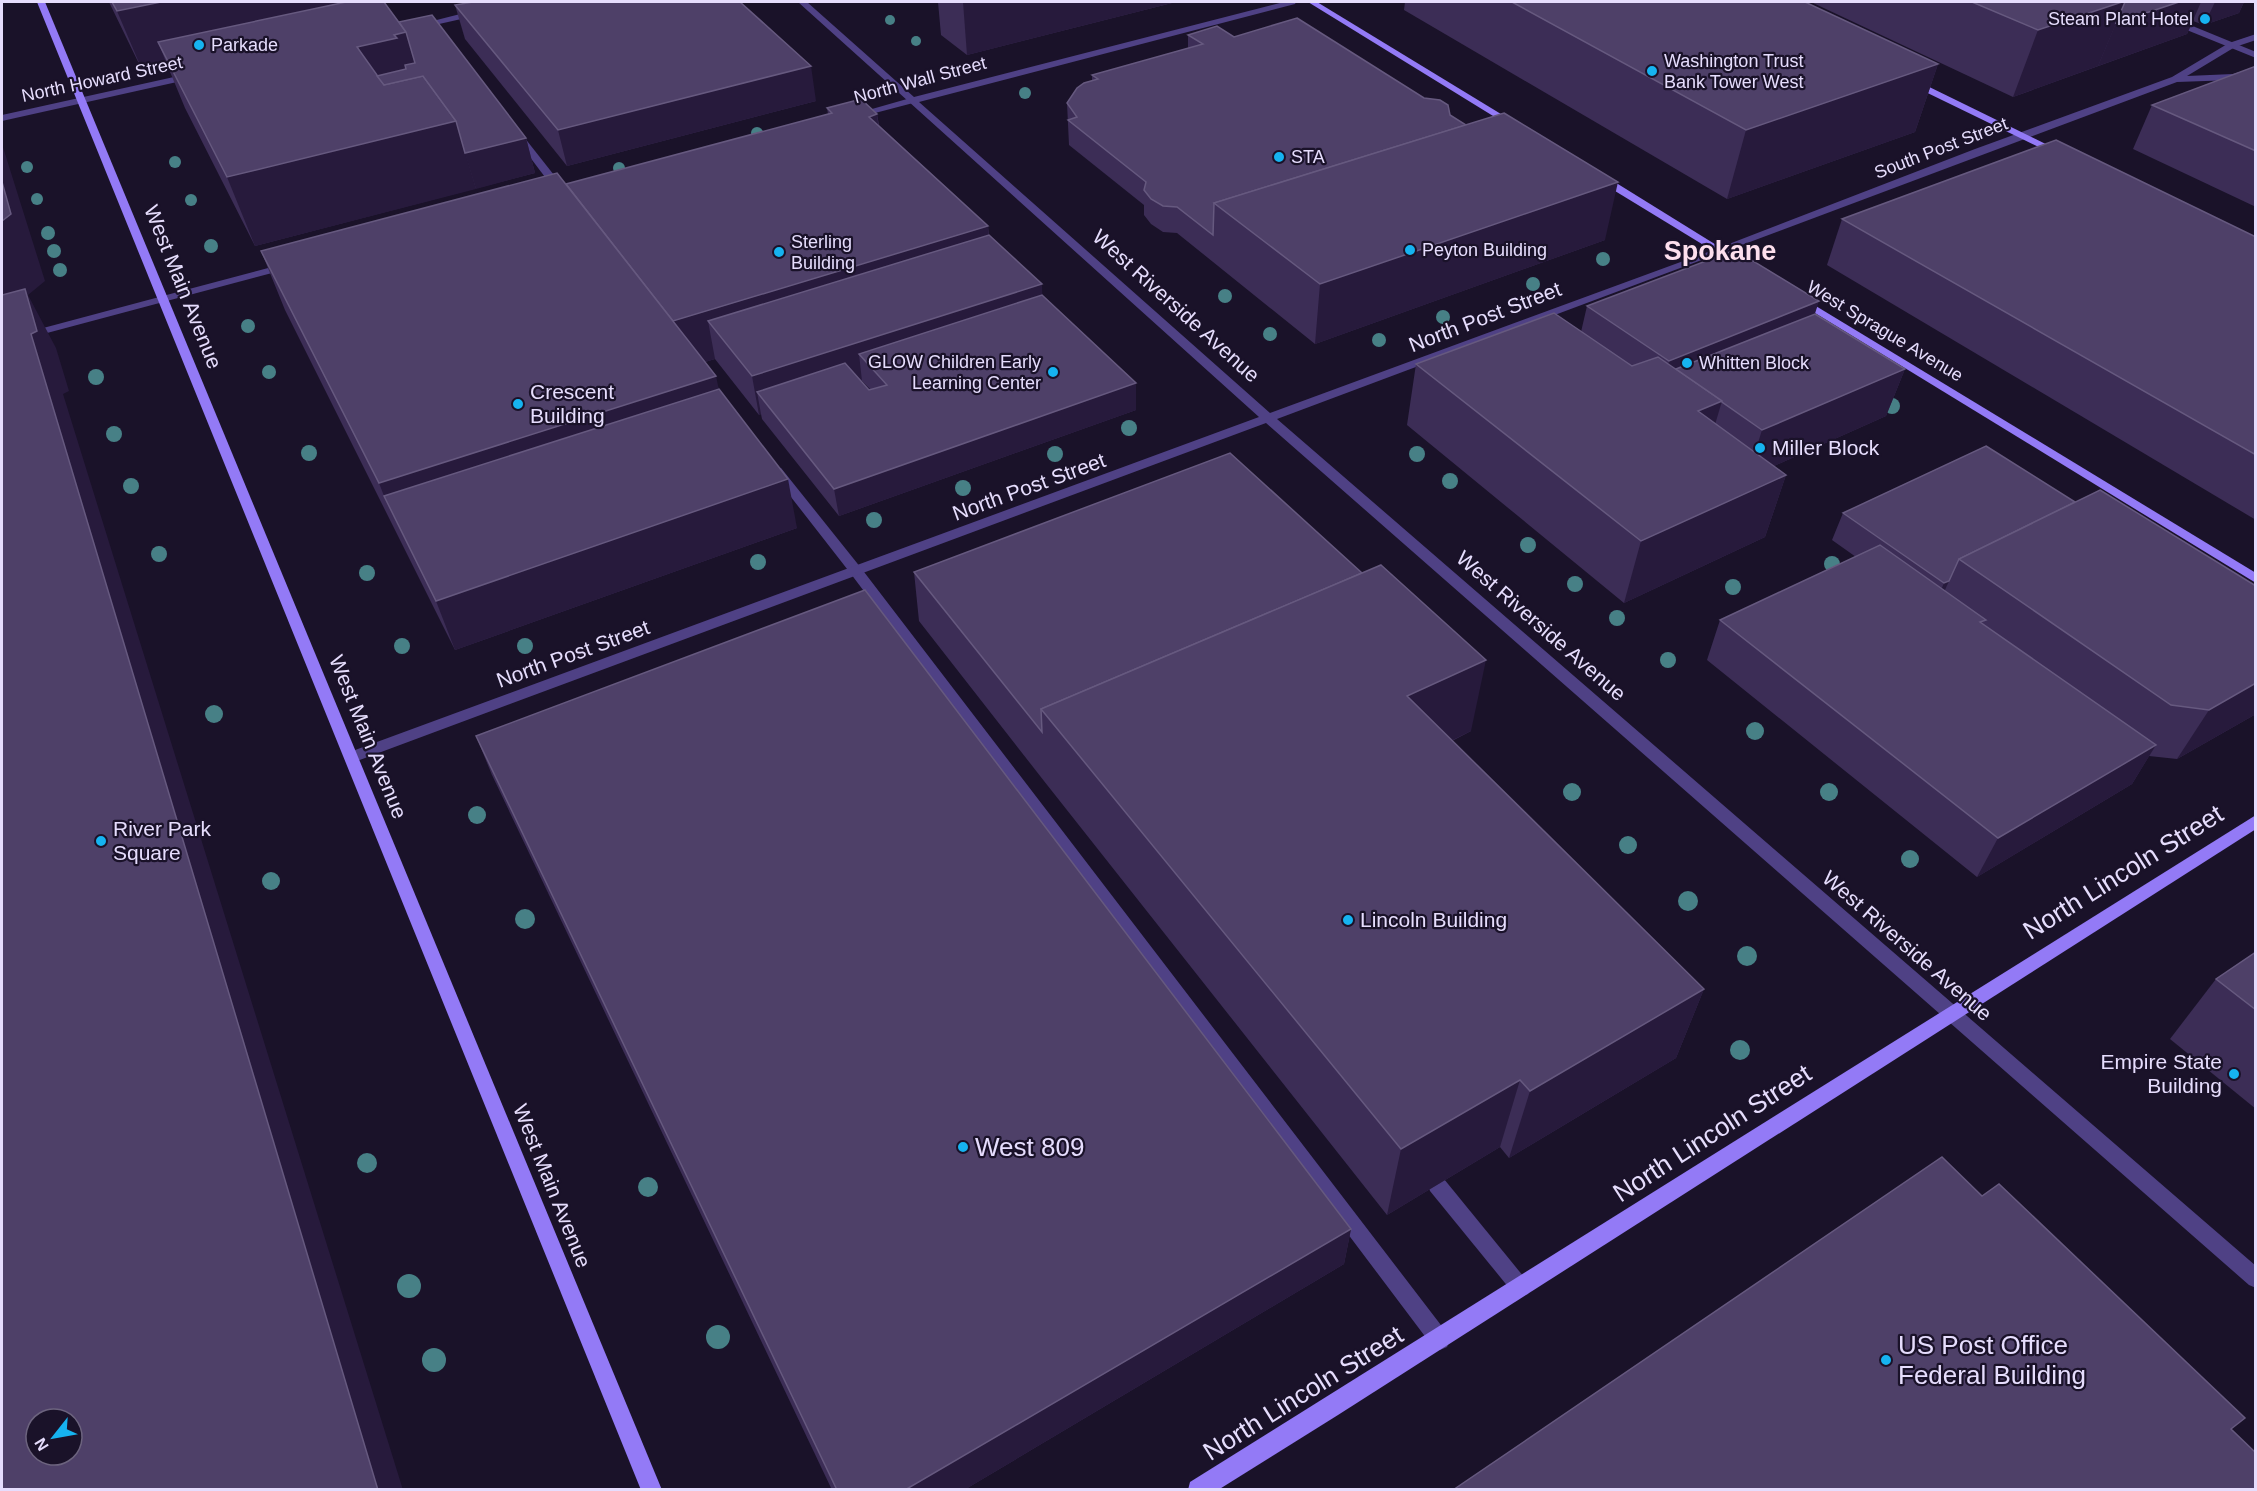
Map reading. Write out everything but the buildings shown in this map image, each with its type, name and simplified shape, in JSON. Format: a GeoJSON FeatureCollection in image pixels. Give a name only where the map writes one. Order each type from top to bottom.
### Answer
{"type":"FeatureCollection","features":[{"type":"Feature","properties":{"kind":"main road","name":"West Main Avenue"},"geometry":{"type":"LineString","coordinates":[[41,2],[652,1490]]}},
{"type":"Feature","properties":{"kind":"main road"},"geometry":{"type":"LineString","coordinates":[[1312,2],[1520,129]]}},
{"type":"Feature","properties":{"kind":"main road"},"geometry":{"type":"LineString","coordinates":[[1897,75],[2072,160]]}},
{"type":"Feature","properties":{"kind":"main road"},"geometry":{"type":"LineString","coordinates":[[1593,174],[1756,273]]}},
{"type":"Feature","properties":{"kind":"main road","name":"West Sprague Avenue"},"geometry":{"type":"LineString","coordinates":[[1785,291],[2256,579]]}},
{"type":"Feature","properties":{"kind":"main road","name":"North Lincoln Street"},"geometry":{"type":"LineString","coordinates":[[1198,1490],[1440,1340],[1950,1013],[2256,821]]}},
{"type":"Feature","properties":{"kind":"street","name":"West Riverside Avenue"},"geometry":{"type":"LineString","coordinates":[[802,2],[1269,419],[2256,1279]]}},
{"type":"Feature","properties":{"kind":"street","name":"North Wall Street"},"geometry":{"type":"LineString","coordinates":[[842,119],[1292,2]]}},
{"type":"Feature","properties":{"kind":"street"},"geometry":{"type":"LineString","coordinates":[[408,28],[434,26],[484,11]]}},
{"type":"Feature","properties":{"kind":"street"},"geometry":{"type":"LineString","coordinates":[[2158,15],[2256,55]]}},
{"type":"Feature","properties":{"kind":"street","name":"South Post Street"},"geometry":{"type":"LineString","coordinates":[[1720,251],[2021,135],[2175,79],[2232,45],[2256,37]]}},
{"type":"Feature","properties":{"kind":"street","name":"South Post Street"},"geometry":{"type":"LineString","coordinates":[[2175,79],[2234,77],[2256,70]]}},
{"type":"Feature","properties":{"kind":"street","name":"North Howard Street"},"geometry":{"type":"LineString","coordinates":[[2,118],[202,73]]}},
{"type":"Feature","properties":{"kind":"street"},"geometry":{"type":"LineString","coordinates":[[508,123],[561,197],[574,190]]}},
{"type":"Feature","properties":{"kind":"street","name":"North Post Street"},"geometry":{"type":"LineString","coordinates":[[352,757],[1720,251]]}},
{"type":"Feature","properties":{"kind":"street"},"geometry":{"type":"LineString","coordinates":[[2,342],[294,264]]}},
{"type":"Feature","properties":{"kind":"street"},"geometry":{"type":"LineString","coordinates":[[765,457],[856,571],[1440,1340]]}},
{"type":"Feature","properties":{"kind":"street"},"geometry":{"type":"LineString","coordinates":[[1437,1185],[1521,1288]]}},
{"type":"Feature","properties":{"kind":"place","name":"Steam Plant Hotel"},"geometry":{"type":"Point","coordinates":[2205,19]}},
{"type":"Feature","properties":{"kind":"place","name":"Parkade"},"geometry":{"type":"Point","coordinates":[199,45]}},
{"type":"Feature","properties":{"kind":"place","name":"Washington Trust Bank Tower West"},"geometry":{"type":"Point","coordinates":[1652,71]}},
{"type":"Feature","properties":{"kind":"place","name":"STA"},"geometry":{"type":"Point","coordinates":[1279,157]}},
{"type":"Feature","properties":{"kind":"place","name":"Peyton Building"},"geometry":{"type":"Point","coordinates":[1410,250]}},
{"type":"Feature","properties":{"kind":"place","name":"Sterling Building"},"geometry":{"type":"Point","coordinates":[779,252]}},
{"type":"Feature","properties":{"kind":"place","name":"Whitten Block"},"geometry":{"type":"Point","coordinates":[1687,363]}},
{"type":"Feature","properties":{"kind":"place","name":"GLOW Children Early Learning Center"},"geometry":{"type":"Point","coordinates":[1053,372]}},
{"type":"Feature","properties":{"kind":"place","name":"Crescent Building"},"geometry":{"type":"Point","coordinates":[518,404]}},
{"type":"Feature","properties":{"kind":"place","name":"Miller Block"},"geometry":{"type":"Point","coordinates":[1760,448]}},
{"type":"Feature","properties":{"kind":"place","name":"River Park Square"},"geometry":{"type":"Point","coordinates":[101,841]}},
{"type":"Feature","properties":{"kind":"place","name":"Lincoln Building"},"geometry":{"type":"Point","coordinates":[1348,920]}},
{"type":"Feature","properties":{"kind":"place","name":"Empire State Building"},"geometry":{"type":"Point","coordinates":[2234,1074]}},
{"type":"Feature","properties":{"kind":"place","name":"West 809"},"geometry":{"type":"Point","coordinates":[963,1147]}},
{"type":"Feature","properties":{"kind":"place","name":"US Post Office Federal Building"},"geometry":{"type":"Point","coordinates":[1886,1360]}},
{"type":"Feature","properties":{"kind":"district","name":"Spokane"},"geometry":{"type":"Point","coordinates":[1720,251]}}]}
